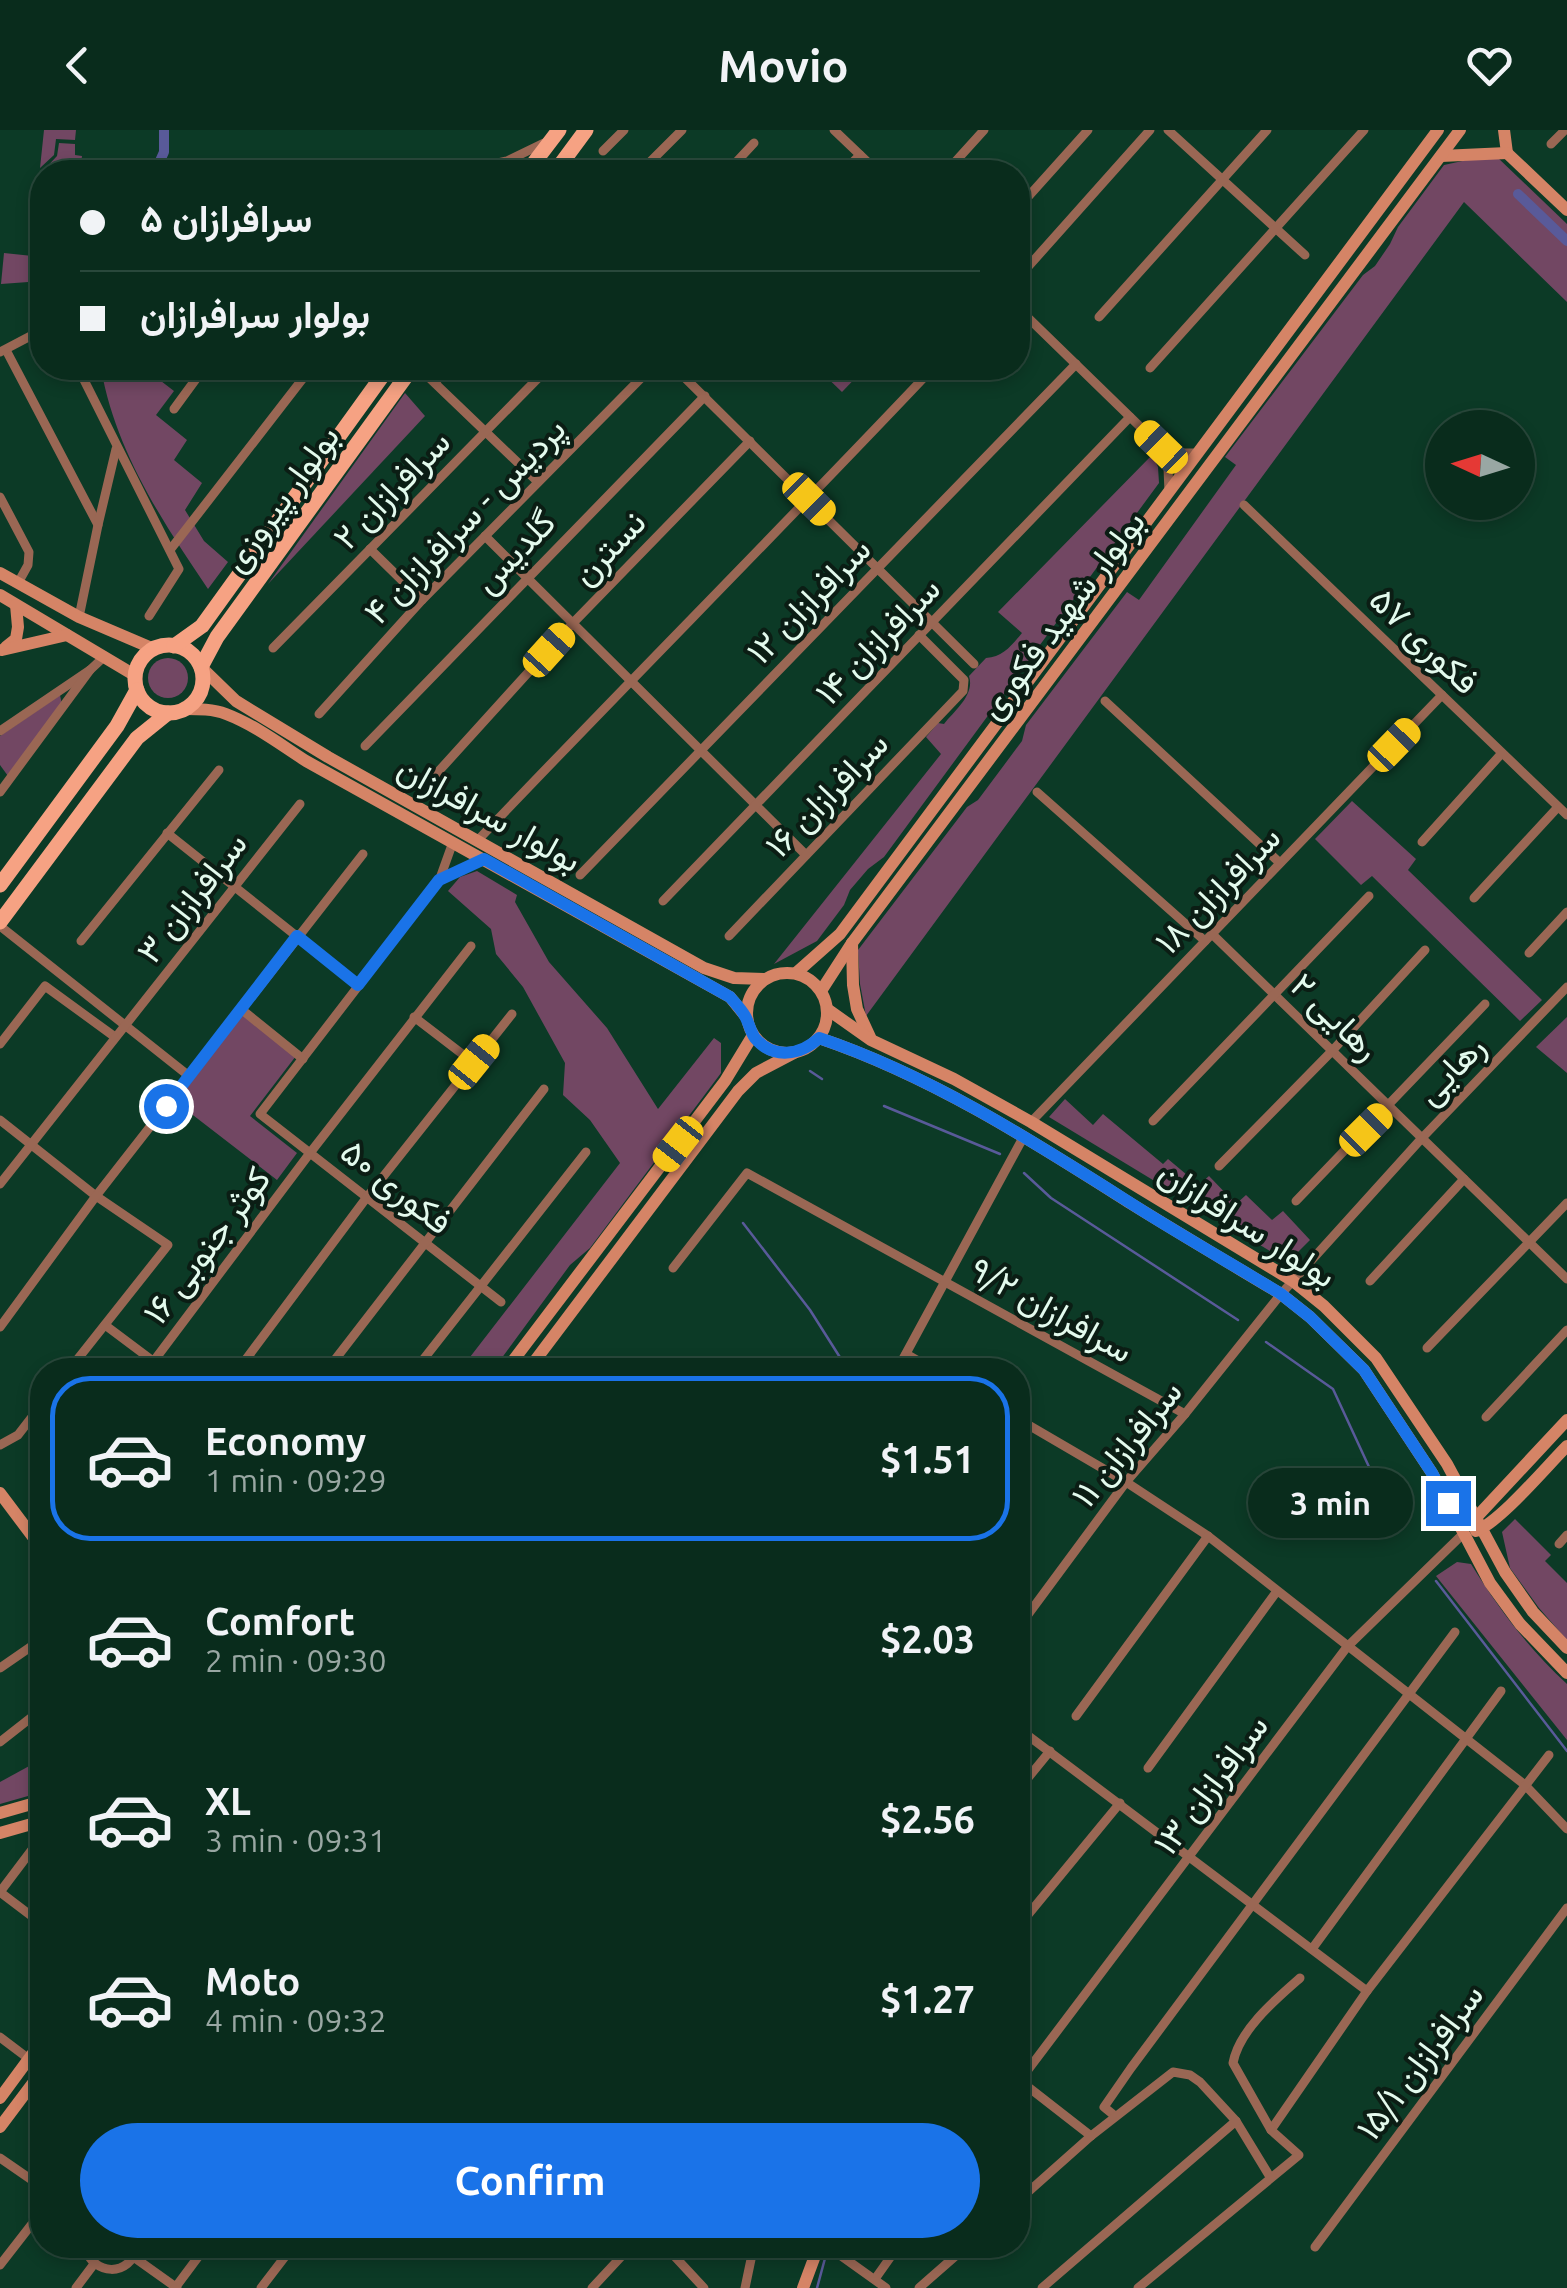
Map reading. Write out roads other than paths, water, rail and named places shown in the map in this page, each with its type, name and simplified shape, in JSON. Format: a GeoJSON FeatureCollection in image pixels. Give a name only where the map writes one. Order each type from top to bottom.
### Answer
{"type":"FeatureCollection","features":[{"type":"Feature","properties":{"kind":"main road"},"geometry":{"type":"LineString","coordinates":[[564,160],[586,130]]}},
{"type":"Feature","properties":{"kind":"main road","name":"بولوار شهید فکوری"},"geometry":{"type":"LineString","coordinates":[[821,991],[852,943],[1460,130]]}},
{"type":"Feature","properties":{"kind":"main road"},"geometry":{"type":"LineString","coordinates":[[1504,130],[1508,152],[1567,210]]}},
{"type":"Feature","properties":{"kind":"main road","name":"بولوار شهید فکوری"},"geometry":{"type":"LineString","coordinates":[[796,974],[840,934],[1433,133]]}},
{"type":"Feature","properties":{"kind":"main road"},"geometry":{"type":"LineString","coordinates":[[536,160],[555,135]]}},
{"type":"Feature","properties":{"kind":"main road"},"geometry":{"type":"LineString","coordinates":[[1440,156],[1508,152]]}},
{"type":"Feature","properties":{"kind":"main road","name":"بولوار پیروزی"},"geometry":{"type":"LineString","coordinates":[[174,646],[202,626],[379,380]]}},
{"type":"Feature","properties":{"kind":"main road","name":"بولوار پیروزی"},"geometry":{"type":"LineString","coordinates":[[201,667],[216,637],[407,380]]}},
{"type":"Feature","properties":{"kind":"main road"},"geometry":{"type":"LineString","coordinates":[[0,573],[79,617],[154,649]]}},
{"type":"Feature","properties":{"kind":"main road"},"geometry":{"type":"LineString","coordinates":[[0,595],[105,656],[136,683],[149,706],[177,711]]}},
{"type":"Feature","properties":{"kind":"main road"},"geometry":{"type":"LineString","coordinates":[[1,651],[16,639],[16,605]]}},
{"type":"Feature","properties":{"kind":"main road"},"geometry":{"type":"LineString","coordinates":[[1,651],[67,634]]}},
{"type":"Feature","properties":{"kind":"main road"},"geometry":{"type":"LineString","coordinates":[[0,885],[117,726],[136,683],[141,660],[164,646],[190,653],[201,667],[202,687],[193,704],[137,738],[0,924]]}},
{"type":"Feature","properties":{"kind":"main road","name":"بولوار سرافرازان"},"geometry":{"type":"LineString","coordinates":[[201,667],[236,701],[328,757],[704,968],[734,978],[766,978]]}},
{"type":"Feature","properties":{"kind":"main road","name":"بولوار سرافرازان"},"geometry":{"type":"LineString","coordinates":[[177,711],[208,709],[226,714],[730,997],[746,1018]]}},
{"type":"Feature","properties":{"kind":"main road"},"geometry":{"type":"LineString","coordinates":[[852,943],[857,1009],[871,1040]]}},
{"type":"Feature","properties":{"kind":"main road"},"geometry":{"type":"LineString","coordinates":[[537,1358],[738,1090],[756,1074],[810,1046],[819,1038],[827,1010],[821,991],[810,980],[780,973],[766,978],[754,990],[746,1018],[753,1035],[764,1047],[778,1053],[794,1053]]}},
{"type":"Feature","properties":{"kind":"main road","name":"بولوار سرافرازان"},"geometry":{"type":"LineString","coordinates":[[827,1010],[871,1040],[954,1079],[1031,1122],[1293,1280],[1324,1306],[1376,1358],[1447,1464],[1505,1572],[1533,1612],[1567,1648]]}},
{"type":"Feature","properties":{"kind":"main road"},"geometry":{"type":"LineString","coordinates":[[515,1358],[726,1081],[753,1035]]}},
{"type":"Feature","properties":{"kind":"main road","name":"بولوار سرافرازان"},"geometry":{"type":"LineString","coordinates":[[819,1038],[853,1049],[946,1093],[1024,1136],[1281,1294],[1310,1317],[1364,1370],[1432,1473],[1490,1583],[1520,1624],[1567,1673]]}},
{"type":"Feature","properties":{"kind":"main road"},"geometry":{"type":"LineString","coordinates":[[1464,1533],[1475,1516],[1567,1420]]}},
{"type":"Feature","properties":{"kind":"main road"},"geometry":{"type":"LineString","coordinates":[[1464,1533],[1482,1530],[1567,1446]]}},
{"type":"Feature","properties":{"kind":"main road"},"geometry":{"type":"LineString","coordinates":[[0,1494],[30,1533]]}},
{"type":"Feature","properties":{"kind":"main road"},"geometry":{"type":"LineString","coordinates":[[0,1814],[30,1805]]}},
{"type":"Feature","properties":{"kind":"main road"},"geometry":{"type":"LineString","coordinates":[[0,1832],[30,1824]]}},
{"type":"Feature","properties":{"kind":"main road"},"geometry":{"type":"LineString","coordinates":[[0,2098],[29,2059]]}},
{"type":"Feature","properties":{"kind":"main road"},"geometry":{"type":"LineString","coordinates":[[0,2127],[30,2087]]}},
{"type":"Feature","properties":{"kind":"main road"},"geometry":{"type":"LineString","coordinates":[[803,2288],[813,2258]]}},
{"type":"Feature","properties":{"kind":"street"},"geometry":{"type":"LineString","coordinates":[[604,151],[624,130]]}},
{"type":"Feature","properties":{"kind":"street"},"geometry":{"type":"LineString","coordinates":[[652,160],[682,130]]}},
{"type":"Feature","properties":{"kind":"street"},"geometry":{"type":"LineString","coordinates":[[834,130],[865,160]]}},
{"type":"Feature","properties":{"kind":"street"},"geometry":{"type":"LineString","coordinates":[[957,160],[984,130]]}},
{"type":"Feature","properties":{"kind":"street"},"geometry":{"type":"LineString","coordinates":[[1030,195],[1088,130]]}},
{"type":"Feature","properties":{"kind":"street"},"geometry":{"type":"LineString","coordinates":[[1030,265],[1150,130]]}},
{"type":"Feature","properties":{"kind":"street"},"geometry":{"type":"LineString","coordinates":[[1168,130],[1305,255]]}},
{"type":"Feature","properties":{"kind":"street"},"geometry":{"type":"LineString","coordinates":[[1099,317],[1267,130]]}},
{"type":"Feature","properties":{"kind":"street"},"geometry":{"type":"LineString","coordinates":[[1150,368],[1364,130]]}},
{"type":"Feature","properties":{"kind":"street"},"geometry":{"type":"LineString","coordinates":[[1551,144],[1565,130]]}},
{"type":"Feature","properties":{"kind":"street"},"geometry":{"type":"LineString","coordinates":[[508,160],[555,135]]}},
{"type":"Feature","properties":{"kind":"street"},"geometry":{"type":"LineString","coordinates":[[738,160],[754,142]]}},
{"type":"Feature","properties":{"kind":"street"},"geometry":{"type":"LineString","coordinates":[[855,160],[860,155]]}},
{"type":"Feature","properties":{"kind":"street"},"geometry":{"type":"LineString","coordinates":[[1030,320],[1161,447],[1198,454]]}},
{"type":"Feature","properties":{"kind":"street"},"geometry":{"type":"LineString","coordinates":[[30,336],[3,351],[98,525]]}},
{"type":"Feature","properties":{"kind":"street","name":"سرافرازان ۱۲"},"geometry":{"type":"LineString","coordinates":[[580,875],[1076,364]]}},
{"type":"Feature","properties":{"kind":"street"},"geometry":{"type":"LineString","coordinates":[[84,380],[179,569],[149,616]]}},
{"type":"Feature","properties":{"kind":"street"},"geometry":{"type":"LineString","coordinates":[[174,408],[195,380]]}},
{"type":"Feature","properties":{"kind":"street"},"geometry":{"type":"LineString","coordinates":[[170,550],[302,380]]}},
{"type":"Feature","properties":{"kind":"street"},"geometry":{"type":"LineString","coordinates":[[432,380],[538,482]]}},
{"type":"Feature","properties":{"kind":"street","name":"سرافرازان ۲"},"geometry":{"type":"LineString","coordinates":[[273,648],[536,380]]}},
{"type":"Feature","properties":{"kind":"street","name":"پردیس - سرافرازان ۴"},"geometry":{"type":"LineString","coordinates":[[319,714],[422,600],[639,380]]}},
{"type":"Feature","properties":{"kind":"street"},"geometry":{"type":"LineString","coordinates":[[688,380],[974,664]]}},
{"type":"Feature","properties":{"kind":"street"},"geometry":{"type":"LineString","coordinates":[[477,841],[922,380]]}},
{"type":"Feature","properties":{"kind":"street","name":"گلدیس"},"geometry":{"type":"LineString","coordinates":[[365,746],[705,396]]}},
{"type":"Feature","properties":{"kind":"street","name":"سرافرازان ۱۴"},"geometry":{"type":"LineString","coordinates":[[663,901],[1130,417]]}},
{"type":"Feature","properties":{"kind":"street","name":"نسترن"},"geometry":{"type":"LineString","coordinates":[[428,783],[573,623],[750,441]]}},
{"type":"Feature","properties":{"kind":"street"},"geometry":{"type":"LineString","coordinates":[[1161,447],[1168,468],[1169,492]]}},
{"type":"Feature","properties":{"kind":"street"},"geometry":{"type":"LineString","coordinates":[[79,617],[116,448]]}},
{"type":"Feature","properties":{"kind":"street"},"geometry":{"type":"LineString","coordinates":[[0,496],[28,552],[28,565],[18,583]]}},
{"type":"Feature","properties":{"kind":"street","name":"فکوری ۵۷"},"geometry":{"type":"LineString","coordinates":[[1244,505],[1567,815]]}},
{"type":"Feature","properties":{"kind":"street"},"geometry":{"type":"LineString","coordinates":[[485,536],[806,855]]}},
{"type":"Feature","properties":{"kind":"street"},"geometry":{"type":"LineString","coordinates":[[370,549],[422,600]]}},
{"type":"Feature","properties":{"kind":"street"},"geometry":{"type":"LineString","coordinates":[[0,606],[16,605]]}},
{"type":"Feature","properties":{"kind":"street","name":"سرافرازان ۱۶"},"geometry":{"type":"LineString","coordinates":[[729,936],[963,691],[964,680],[919,636]]}},
{"type":"Feature","properties":{"kind":"street"},"geometry":{"type":"LineString","coordinates":[[0,732],[105,656]]}},
{"type":"Feature","properties":{"kind":"street"},"geometry":{"type":"LineString","coordinates":[[0,792],[90,670]]}},
{"type":"Feature","properties":{"kind":"street","name":"سرافرازان ۱۸"},"geometry":{"type":"LineString","coordinates":[[1031,1122],[1442,695]]}},
{"type":"Feature","properties":{"kind":"street"},"geometry":{"type":"LineString","coordinates":[[1105,701],[1280,863]]}},
{"type":"Feature","properties":{"kind":"street"},"geometry":{"type":"LineString","coordinates":[[1422,842],[1502,753]]}},
{"type":"Feature","properties":{"kind":"street"},"geometry":{"type":"LineString","coordinates":[[81,941],[219,770]]}},
{"type":"Feature","properties":{"kind":"street","name":"رهایی ۲"},"geometry":{"type":"LineString","coordinates":[[1038,792],[1275,995],[1567,1279]]}},
{"type":"Feature","properties":{"kind":"street","name":"سرافرازان ۳"},"geometry":{"type":"LineString","coordinates":[[0,1184],[300,804]]}},
{"type":"Feature","properties":{"kind":"street"},"geometry":{"type":"LineString","coordinates":[[1474,898],[1558,807]]}},
{"type":"Feature","properties":{"kind":"street"},"geometry":{"type":"LineString","coordinates":[[167,833],[358,985]]}},
{"type":"Feature","properties":{"kind":"street"},"geometry":{"type":"LineString","coordinates":[[241,1010],[303,1058],[439,880],[452,842]]}},
{"type":"Feature","properties":{"kind":"street"},"geometry":{"type":"LineString","coordinates":[[0,1327],[96,1196],[363,854]]}},
{"type":"Feature","properties":{"kind":"street"},"geometry":{"type":"LineString","coordinates":[[439,880],[484,859]]}},
{"type":"Feature","properties":{"kind":"street"},"geometry":{"type":"LineString","coordinates":[[1153,1121],[1368,896]]}},
{"type":"Feature","properties":{"kind":"street"},"geometry":{"type":"LineString","coordinates":[[1529,953],[1567,912]]}},
{"type":"Feature","properties":{"kind":"street"},"geometry":{"type":"LineString","coordinates":[[0,924],[189,1076]]}},
{"type":"Feature","properties":{"kind":"street","name":"کوثر جنوبی ۱۶"},"geometry":{"type":"LineString","coordinates":[[156,1358],[471,946]]}},
{"type":"Feature","properties":{"kind":"street"},"geometry":{"type":"LineString","coordinates":[[1218,1166],[1425,950]]}},
{"type":"Feature","properties":{"kind":"street"},"geometry":{"type":"LineString","coordinates":[[0,1044],[45,986],[114,1037]]}},
{"type":"Feature","properties":{"kind":"street","name":"رهایی"},"geometry":{"type":"LineString","coordinates":[[1281,1294],[1422,1138],[1567,987]]}},
{"type":"Feature","properties":{"kind":"street"},"geometry":{"type":"LineString","coordinates":[[1296,1201],[1486,1004]]}},
{"type":"Feature","properties":{"kind":"street"},"geometry":{"type":"LineString","coordinates":[[247,1358],[366,1197],[512,1014]]}},
{"type":"Feature","properties":{"kind":"street"},"geometry":{"type":"LineString","coordinates":[[414,1017],[474,1062]]}},
{"type":"Feature","properties":{"kind":"street","name":"فکوری ۵۰"},"geometry":{"type":"LineString","coordinates":[[303,1058],[260,1114],[501,1302]]}},
{"type":"Feature","properties":{"kind":"street"},"geometry":{"type":"LineString","coordinates":[[336,1358],[544,1089]]}},
{"type":"Feature","properties":{"kind":"street"},"geometry":{"type":"LineString","coordinates":[[0,1120],[96,1196],[168,1245],[79,1358]]}},
{"type":"Feature","properties":{"kind":"street"},"geometry":{"type":"LineString","coordinates":[[904,1358],[1024,1136]]}},
{"type":"Feature","properties":{"kind":"street"},"geometry":{"type":"LineString","coordinates":[[425,1358],[586,1152]]}},
{"type":"Feature","properties":{"kind":"street","name":"سرافرازان ۹/۲"},"geometry":{"type":"LineString","coordinates":[[672,1268],[747,1173],[1185,1414]]}},
{"type":"Feature","properties":{"kind":"street"},"geometry":{"type":"LineString","coordinates":[[1370,1280],[1464,1179]]}},
{"type":"Feature","properties":{"kind":"street"},"geometry":{"type":"LineString","coordinates":[[1427,1348],[1567,1202]]}},
{"type":"Feature","properties":{"kind":"street","name":"سرافرازان ۱۱"},"geometry":{"type":"LineString","coordinates":[[1030,1612],[1126,1482],[1281,1294]]}},
{"type":"Feature","properties":{"kind":"street"},"geometry":{"type":"LineString","coordinates":[[105,1325],[141,1358]]}},
{"type":"Feature","properties":{"kind":"street"},"geometry":{"type":"LineString","coordinates":[[1486,1417],[1567,1330]]}},
{"type":"Feature","properties":{"kind":"street"},"geometry":{"type":"LineString","coordinates":[[906,1354],[913,1358]]}},
{"type":"Feature","properties":{"kind":"street"},"geometry":{"type":"LineString","coordinates":[[0,1445],[18,1435],[30,1420]]}},
{"type":"Feature","properties":{"kind":"street"},"geometry":{"type":"LineString","coordinates":[[1030,1426],[1208,1536],[1525,1786],[1567,1829]]}},
{"type":"Feature","properties":{"kind":"street","name":"سرافرازان ۱۳"},"geometry":{"type":"LineString","coordinates":[[1030,2064],[1347,1647],[1464,1533]]}},
{"type":"Feature","properties":{"kind":"street"},"geometry":{"type":"LineString","coordinates":[[1559,1544],[1567,1535]]}},
{"type":"Feature","properties":{"kind":"street"},"geometry":{"type":"LineString","coordinates":[[1076,1716],[1208,1536]]}},
{"type":"Feature","properties":{"kind":"street"},"geometry":{"type":"LineString","coordinates":[[1148,1768],[1277,1591]]}},
{"type":"Feature","properties":{"kind":"street"},"geometry":{"type":"LineString","coordinates":[[1115,2116],[1104,2107],[1455,1632]]}},
{"type":"Feature","properties":{"kind":"street"},"geometry":{"type":"LineString","coordinates":[[0,1668],[30,1647]]}},
{"type":"Feature","properties":{"kind":"street"},"geometry":{"type":"LineString","coordinates":[[1312,1950],[1500,1691]]}},
{"type":"Feature","properties":{"kind":"street"},"geometry":{"type":"LineString","coordinates":[[0,1742],[30,1718]]}},
{"type":"Feature","properties":{"kind":"street"},"geometry":{"type":"LineString","coordinates":[[1030,1737],[1367,1992]]}},
{"type":"Feature","properties":{"kind":"street"},"geometry":{"type":"LineString","coordinates":[[1030,1775],[1050,1751]]}},
{"type":"Feature","properties":{"kind":"street"},"geometry":{"type":"LineString","coordinates":[[1270,2130],[1367,1992],[1549,1754]]}},
{"type":"Feature","properties":{"kind":"street"},"geometry":{"type":"LineString","coordinates":[[1030,1912],[1120,1803]]}},
{"type":"Feature","properties":{"kind":"street"},"geometry":{"type":"LineString","coordinates":[[30,1852],[0,1892],[30,1915]]}},
{"type":"Feature","properties":{"kind":"street","name":"سرافرازان ۱۵/۱"},"geometry":{"type":"LineString","coordinates":[[1316,2247],[1567,1908]]}},
{"type":"Feature","properties":{"kind":"street"},"geometry":{"type":"LineString","coordinates":[[1138,2288],[1298,2155],[1270,2130],[1233,2063],[1235,2051],[1268,2005],[1300,1978]]}},
{"type":"Feature","properties":{"kind":"street"},"geometry":{"type":"LineString","coordinates":[[0,2036],[29,2059]]}},
{"type":"Feature","properties":{"kind":"street"},"geometry":{"type":"LineString","coordinates":[[1030,2190],[1115,2116],[1173,2072],[1190,2075],[1200,2082],[1236,2121],[1270,2177]]}},
{"type":"Feature","properties":{"kind":"street"},"geometry":{"type":"LineString","coordinates":[[1030,2089],[1091,2136]]}},
{"type":"Feature","properties":{"kind":"street"},"geometry":{"type":"LineString","coordinates":[[1042,2288],[1236,2121]]}},
{"type":"Feature","properties":{"kind":"street"},"geometry":{"type":"LineString","coordinates":[[0,2158],[30,2179]]}},
{"type":"Feature","properties":{"kind":"street"},"geometry":{"type":"LineString","coordinates":[[0,2265],[30,2226]]}},
{"type":"Feature","properties":{"kind":"street"},"geometry":{"type":"LineString","coordinates":[[90,2258],[94,2264],[112,2270],[135,2258],[176,2288],[198,2258]]}},
{"type":"Feature","properties":{"kind":"street"},"geometry":{"type":"LineString","coordinates":[[262,2288],[283,2258]]}},
{"type":"Feature","properties":{"kind":"street"},"geometry":{"type":"LineString","coordinates":[[592,2288],[620,2258]]}},
{"type":"Feature","properties":{"kind":"street"},"geometry":{"type":"LineString","coordinates":[[676,2258],[704,2288]]}},
{"type":"Feature","properties":{"kind":"street"},"geometry":{"type":"LineString","coordinates":[[745,2288],[751,2258]]}},
{"type":"Feature","properties":{"kind":"street"},"geometry":{"type":"LineString","coordinates":[[845,2258],[886,2288]]}},
{"type":"Feature","properties":{"kind":"street"},"geometry":{"type":"LineString","coordinates":[[875,2279],[890,2258]]}},
{"type":"Feature","properties":{"kind":"street"},"geometry":{"type":"LineString","coordinates":[[919,2288],[953,2258]]}},
{"type":"Feature","properties":{"kind":"street"},"geometry":{"type":"LineString","coordinates":[[76,2288],[94,2264]]}},
{"type":"Feature","properties":{"kind":"waterway"},"geometry":{"type":"LineString","coordinates":[[160,160],[164,130]]}},
{"type":"Feature","properties":{"kind":"waterway"},"geometry":{"type":"LineString","coordinates":[[1518,194],[1567,241]]}},
{"type":"Feature","properties":{"kind":"waterway"},"geometry":{"type":"LineString","coordinates":[[810,1071],[822,1079]]}},
{"type":"Feature","properties":{"kind":"waterway"},"geometry":{"type":"LineString","coordinates":[[884,1106],[1000,1154]]}},
{"type":"Feature","properties":{"kind":"waterway"},"geometry":{"type":"LineString","coordinates":[[1024,1173],[1051,1198],[1238,1320]]}},
{"type":"Feature","properties":{"kind":"waterway"},"geometry":{"type":"LineString","coordinates":[[743,1223],[810,1310],[840,1358]]}},
{"type":"Feature","properties":{"kind":"waterway"},"geometry":{"type":"LineString","coordinates":[[1266,1342],[1333,1389],[1388,1508]]}},
{"type":"Feature","properties":{"kind":"waterway"},"geometry":{"type":"LineString","coordinates":[[1436,1581],[1567,1751]]}},
{"type":"Feature","properties":{"kind":"waterway"},"geometry":{"type":"LineString","coordinates":[[817,2288],[825,2258]]}}]}
